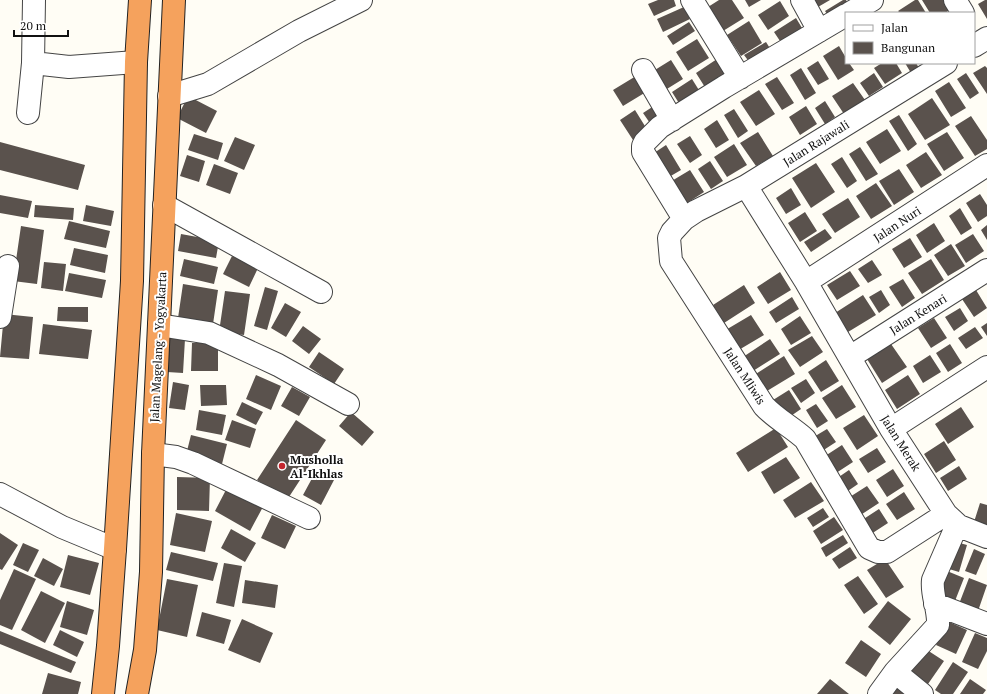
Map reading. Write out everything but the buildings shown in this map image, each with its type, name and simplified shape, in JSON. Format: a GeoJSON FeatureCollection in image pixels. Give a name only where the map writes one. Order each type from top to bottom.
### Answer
{"type":"FeatureCollection","features":[{"type":"Feature","properties":{"kind":"highway"},"geometry":{"type":"LineString","coordinates":[[103,694],[115,549],[132,281],[136,62],[140,0]]}},
{"type":"Feature","properties":{"kind":"highway","name":"Jalan Magelang - Yogyakarta"},"geometry":{"type":"LineString","coordinates":[[137,694],[145,650],[151,572],[153,454],[174,0]]}},
{"type":"Feature","properties":{"kind":"street"},"geometry":{"type":"LineString","coordinates":[[28,113],[33,63],[34,0]]}},
{"type":"Feature","properties":{"kind":"street"},"geometry":{"type":"LineString","coordinates":[[169,96],[208,84],[299,31],[361,0]]}},
{"type":"Feature","properties":{"kind":"street"},"geometry":{"type":"LineString","coordinates":[[692,0],[740,78]]}},
{"type":"Feature","properties":{"kind":"street"},"geometry":{"type":"LineString","coordinates":[[802,0],[819,31]]}},
{"type":"Feature","properties":{"kind":"street"},"geometry":{"type":"LineString","coordinates":[[852,12],[872,0]]}},
{"type":"Feature","properties":{"kind":"street"},"geometry":{"type":"LineString","coordinates":[[955,0],[962,12]]}},
{"type":"Feature","properties":{"kind":"street"},"geometry":{"type":"LineString","coordinates":[[684,219],[643,152],[645,142],[660,127],[845,17]]}},
{"type":"Feature","properties":{"kind":"street"},"geometry":{"type":"LineString","coordinates":[[33,63],[69,67],[136,62]]}},
{"type":"Feature","properties":{"kind":"street","name":"Jalan Rajawali"},"geometry":{"type":"LineString","coordinates":[[684,219],[696,211],[746,186],[944,64]]}},
{"type":"Feature","properties":{"kind":"street"},"geometry":{"type":"LineString","coordinates":[[643,70],[672,120]]}},
{"type":"Feature","properties":{"kind":"street","name":"Jalan Nuri"},"geometry":{"type":"LineString","coordinates":[[806,282],[987,165]]}},
{"type":"Feature","properties":{"kind":"street","name":"Jalan Merak"},"geometry":{"type":"LineString","coordinates":[[746,186],[806,282],[891,429],[953,520]]}},
{"type":"Feature","properties":{"kind":"street"},"geometry":{"type":"LineString","coordinates":[[164,205],[321,292]]}},
{"type":"Feature","properties":{"kind":"street","name":"Jalan Mliwis"},"geometry":{"type":"LineString","coordinates":[[684,219],[672,232],[669,238],[670,261],[764,406],[772,414],[794,429],[805,439],[869,548],[878,552],[887,552],[953,520]]}},
{"type":"Feature","properties":{"kind":"street"},"geometry":{"type":"LineString","coordinates":[[0,316],[8,266]]}},
{"type":"Feature","properties":{"kind":"street","name":"Jalan Kenari"},"geometry":{"type":"LineString","coordinates":[[850,357],[987,270]]}},
{"type":"Feature","properties":{"kind":"street"},"geometry":{"type":"LineString","coordinates":[[159,325],[209,333],[278,365],[348,404]]}},
{"type":"Feature","properties":{"kind":"street"},"geometry":{"type":"LineString","coordinates":[[891,429],[987,367]]}},
{"type":"Feature","properties":{"kind":"street"},"geometry":{"type":"LineString","coordinates":[[153,454],[176,457],[193,463],[309,518]]}},
{"type":"Feature","properties":{"kind":"street"},"geometry":{"type":"LineString","coordinates":[[0,494],[62,527],[115,549]]}},
{"type":"Feature","properties":{"kind":"street"},"geometry":{"type":"LineString","coordinates":[[879,694],[938,624],[932,588],[933,580],[952,534],[953,520],[987,537]]}},
{"type":"Feature","properties":{"kind":"street"},"geometry":{"type":"LineString","coordinates":[[935,604],[987,624]]}},
{"type":"Feature","properties":{"kind":"street"},"geometry":{"type":"LineString","coordinates":[[896,672],[922,694]]}},
{"type":"Feature","properties":{"kind":"place","name":"Musholla Al-Ikhlas"},"geometry":{"type":"Point","coordinates":[282,466]}}]}
